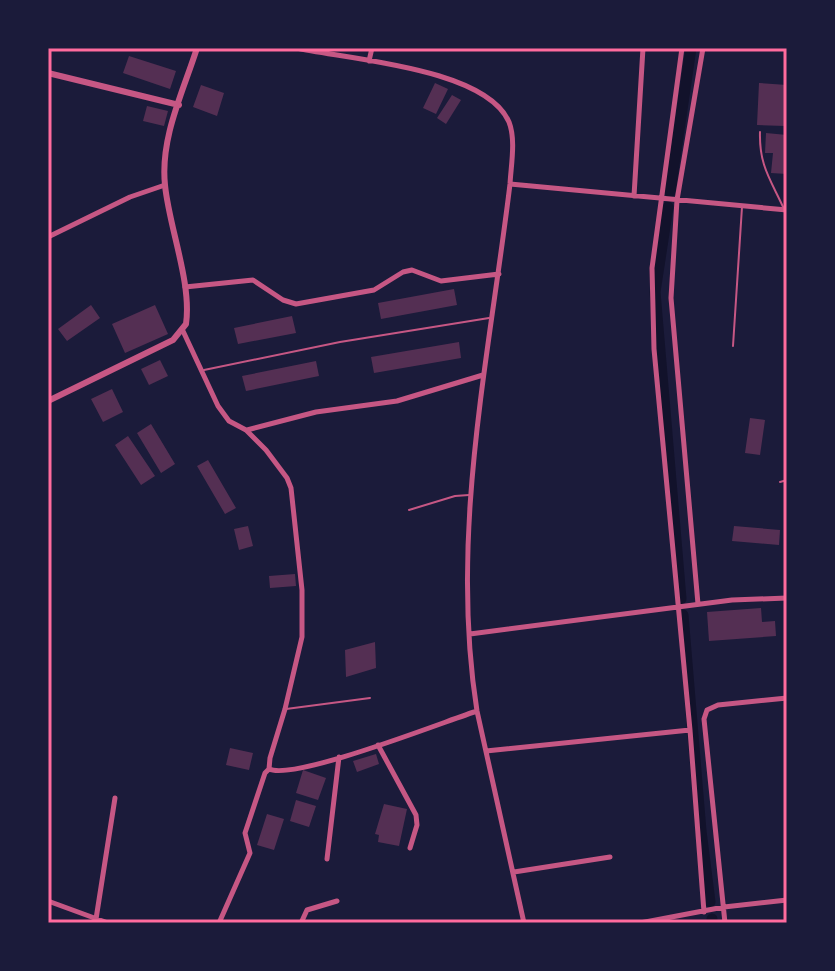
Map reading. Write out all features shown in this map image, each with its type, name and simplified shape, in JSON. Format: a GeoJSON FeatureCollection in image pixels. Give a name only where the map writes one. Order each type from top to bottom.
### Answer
{"type":"FeatureCollection","features":[{"type":"Feature","properties":{"kind":"street"},"geometry":{"type":"LineString","coordinates":[[48,401],[173,340],[183,331],[188,315],[165,185],[166,147],[197,48]]}},
{"type":"Feature","properties":{"kind":"street"},"geometry":{"type":"LineString","coordinates":[[296,48],[448,77],[497,108],[509,123],[512,140],[510,184],[483,375],[470,495],[470,634],[477,711],[524,923]]}},
{"type":"Feature","properties":{"kind":"street"},"geometry":{"type":"LineString","coordinates":[[369,61],[372,48]]}},
{"type":"Feature","properties":{"kind":"street"},"geometry":{"type":"LineString","coordinates":[[634,196],[643,48]]}},
{"type":"Feature","properties":{"kind":"street"},"geometry":{"type":"LineString","coordinates":[[682,48],[652,268],[652,309],[704,912]]}},
{"type":"Feature","properties":{"kind":"street"},"geometry":{"type":"LineString","coordinates":[[698,604],[671,298],[677,200],[703,48]]}},
{"type":"Feature","properties":{"kind":"street"},"geometry":{"type":"LineString","coordinates":[[48,73],[179,105]]}},
{"type":"Feature","properties":{"kind":"street"},"geometry":{"type":"LineString","coordinates":[[510,184],[786,210]]}},
{"type":"Feature","properties":{"kind":"street"},"geometry":{"type":"LineString","coordinates":[[48,237],[130,197],[165,185]]}},
{"type":"Feature","properties":{"kind":"street"},"geometry":{"type":"LineString","coordinates":[[184,287],[253,280],[283,300],[296,304],[374,290],[403,272],[412,270],[441,281],[499,274]]}},
{"type":"Feature","properties":{"kind":"street"},"geometry":{"type":"LineString","coordinates":[[183,331],[218,406],[229,421],[246,430],[266,450],[287,478],[291,488],[302,590],[302,637],[269,769],[245,833],[250,853],[219,923]]}},
{"type":"Feature","properties":{"kind":"street"},"geometry":{"type":"LineString","coordinates":[[246,430],[316,412],[397,401],[483,375]]}},
{"type":"Feature","properties":{"kind":"street"},"geometry":{"type":"LineString","coordinates":[[470,634],[732,600],[787,598]]}},
{"type":"Feature","properties":{"kind":"street"},"geometry":{"type":"LineString","coordinates":[[725,923],[704,719],[707,710],[718,705],[787,698]]}},
{"type":"Feature","properties":{"kind":"street"},"geometry":{"type":"LineString","coordinates":[[269,769],[280,772],[339,757],[477,711]]}},
{"type":"Feature","properties":{"kind":"street"},"geometry":{"type":"LineString","coordinates":[[486,751],[690,730]]}},
{"type":"Feature","properties":{"kind":"street"},"geometry":{"type":"LineString","coordinates":[[378,745],[416,815],[417,825],[410,848]]}},
{"type":"Feature","properties":{"kind":"street"},"geometry":{"type":"LineString","coordinates":[[327,859],[339,757]]}},
{"type":"Feature","properties":{"kind":"street"},"geometry":{"type":"LineString","coordinates":[[96,919],[115,798]]}},
{"type":"Feature","properties":{"kind":"street"},"geometry":{"type":"LineString","coordinates":[[514,872],[610,857]]}},
{"type":"Feature","properties":{"kind":"street"},"geometry":{"type":"LineString","coordinates":[[640,923],[724,907],[787,900]]}},
{"type":"Feature","properties":{"kind":"street"},"geometry":{"type":"LineString","coordinates":[[48,901],[108,923]]}},
{"type":"Feature","properties":{"kind":"street"},"geometry":{"type":"LineString","coordinates":[[301,923],[307,910],[337,901]]}},
{"type":"Feature","properties":{"kind":"lane"},"geometry":{"type":"LineString","coordinates":[[760,132],[762,165],[786,210]]}},
{"type":"Feature","properties":{"kind":"lane"},"geometry":{"type":"LineString","coordinates":[[733,346],[742,206]]}},
{"type":"Feature","properties":{"kind":"lane"},"geometry":{"type":"LineString","coordinates":[[203,370],[340,342],[492,317]]}},
{"type":"Feature","properties":{"kind":"lane"},"geometry":{"type":"LineString","coordinates":[[780,482],[787,480]]}},
{"type":"Feature","properties":{"kind":"lane"},"geometry":{"type":"LineString","coordinates":[[409,510],[455,496],[470,495]]}},
{"type":"Feature","properties":{"kind":"lane"},"geometry":{"type":"LineString","coordinates":[[285,709],[370,698]]}},
{"type":"Feature","properties":{"kind":"building"},"geometry":{"type":"Polygon","coordinates":[[[129,56],[176,71],[170,89],[123,73],[129,56]]]}},
{"type":"Feature","properties":{"kind":"building"},"geometry":{"type":"Polygon","coordinates":[[[435,83],[448,89],[436,114],[423,108],[435,83]]]}},
{"type":"Feature","properties":{"kind":"building"},"geometry":{"type":"Polygon","coordinates":[[[759,83],[787,85],[785,126],[757,125],[759,83]]]}},
{"type":"Feature","properties":{"kind":"building"},"geometry":{"type":"Polygon","coordinates":[[[201,85],[224,93],[217,116],[193,107],[201,85]]]}},
{"type":"Feature","properties":{"kind":"building"},"geometry":{"type":"Polygon","coordinates":[[[452,95],[461,100],[446,124],[437,118],[452,95]]]}},
{"type":"Feature","properties":{"kind":"building"},"geometry":{"type":"Polygon","coordinates":[[[147,106],[168,111],[164,126],[143,121],[147,106]]]}},
{"type":"Feature","properties":{"kind":"building"},"geometry":{"type":"Polygon","coordinates":[[[766,133],[787,135],[787,174],[771,173],[773,153],[765,153],[766,133]]]}},
{"type":"Feature","properties":{"kind":"building"},"geometry":{"type":"Polygon","coordinates":[[[454,289],[457,305],[381,319],[378,303],[454,289]]]}},
{"type":"Feature","properties":{"kind":"building"},"geometry":{"type":"Polygon","coordinates":[[[91,305],[100,318],[67,341],[58,329],[91,305]]]}},
{"type":"Feature","properties":{"kind":"building"},"geometry":{"type":"Polygon","coordinates":[[[155,305],[168,334],[125,353],[112,324],[155,305]]]}},
{"type":"Feature","properties":{"kind":"building"},"geometry":{"type":"Polygon","coordinates":[[[292,316],[296,333],[238,344],[234,328],[292,316]]]}},
{"type":"Feature","properties":{"kind":"building"},"geometry":{"type":"Polygon","coordinates":[[[459,342],[461,358],[374,373],[371,357],[459,342]]]}},
{"type":"Feature","properties":{"kind":"building"},"geometry":{"type":"Polygon","coordinates":[[[160,360],[168,376],[149,385],[141,369],[160,360]]]}},
{"type":"Feature","properties":{"kind":"building"},"geometry":{"type":"Polygon","coordinates":[[[316,361],[319,376],[246,391],[242,376],[316,361]]]}},
{"type":"Feature","properties":{"kind":"building"},"geometry":{"type":"Polygon","coordinates":[[[112,389],[123,412],[103,422],[91,399],[112,389]]]}},
{"type":"Feature","properties":{"kind":"building"},"geometry":{"type":"Polygon","coordinates":[[[750,418],[765,420],[760,455],[745,453],[750,418]]]}},
{"type":"Feature","properties":{"kind":"building"},"geometry":{"type":"Polygon","coordinates":[[[151,424],[175,464],[161,473],[137,433],[151,424]]]}},
{"type":"Feature","properties":{"kind":"building"},"geometry":{"type":"Polygon","coordinates":[[[128,436],[155,476],[141,485],[115,445],[128,436]]]}},
{"type":"Feature","properties":{"kind":"building"},"geometry":{"type":"Polygon","coordinates":[[[208,460],[236,508],[225,514],[197,466],[208,460]]]}},
{"type":"Feature","properties":{"kind":"building"},"geometry":{"type":"Polygon","coordinates":[[[248,526],[253,546],[239,550],[234,529],[248,526]]]}},
{"type":"Feature","properties":{"kind":"building"},"geometry":{"type":"Polygon","coordinates":[[[734,526],[780,530],[779,545],[732,541],[734,526]]]}},
{"type":"Feature","properties":{"kind":"building"},"geometry":{"type":"Polygon","coordinates":[[[295,574],[296,586],[270,588],[269,576],[295,574]]]}},
{"type":"Feature","properties":{"kind":"building"},"geometry":{"type":"Polygon","coordinates":[[[761,608],[762,622],[775,621],[776,636],[709,641],[707,612],[761,608]]]}},
{"type":"Feature","properties":{"kind":"building"},"geometry":{"type":"Polygon","coordinates":[[[375,642],[376,668],[346,677],[345,650],[375,642]]]}},
{"type":"Feature","properties":{"kind":"building"},"geometry":{"type":"Polygon","coordinates":[[[230,748],[253,753],[249,770],[226,765],[230,748]]]}},
{"type":"Feature","properties":{"kind":"building"},"geometry":{"type":"Polygon","coordinates":[[[376,754],[379,764],[357,772],[353,761],[376,754]]]}},
{"type":"Feature","properties":{"kind":"building"},"geometry":{"type":"Polygon","coordinates":[[[303,770],[326,778],[318,800],[296,793],[303,770]]]}},
{"type":"Feature","properties":{"kind":"building"},"geometry":{"type":"Polygon","coordinates":[[[296,800],[316,806],[309,827],[290,821],[296,800]]]}},
{"type":"Feature","properties":{"kind":"building"},"geometry":{"type":"Polygon","coordinates":[[[384,804],[407,809],[399,846],[378,842],[379,835],[375,834],[384,804]]]}},
{"type":"Feature","properties":{"kind":"building"},"geometry":{"type":"Polygon","coordinates":[[[267,814],[284,819],[274,850],[257,845],[267,814]]]}},
{"type":"Feature","properties":{"kind":"waterway"},"geometry":{"type":"LineString","coordinates":[[670,192],[691,48]]}},
{"type":"Feature","properties":{"kind":"waterway"},"geometry":{"type":"LineString","coordinates":[[668,207],[655,292],[681,599]]}},
{"type":"Feature","properties":{"kind":"waterway"},"geometry":{"type":"LineString","coordinates":[[683,615],[710,902]]}}]}
